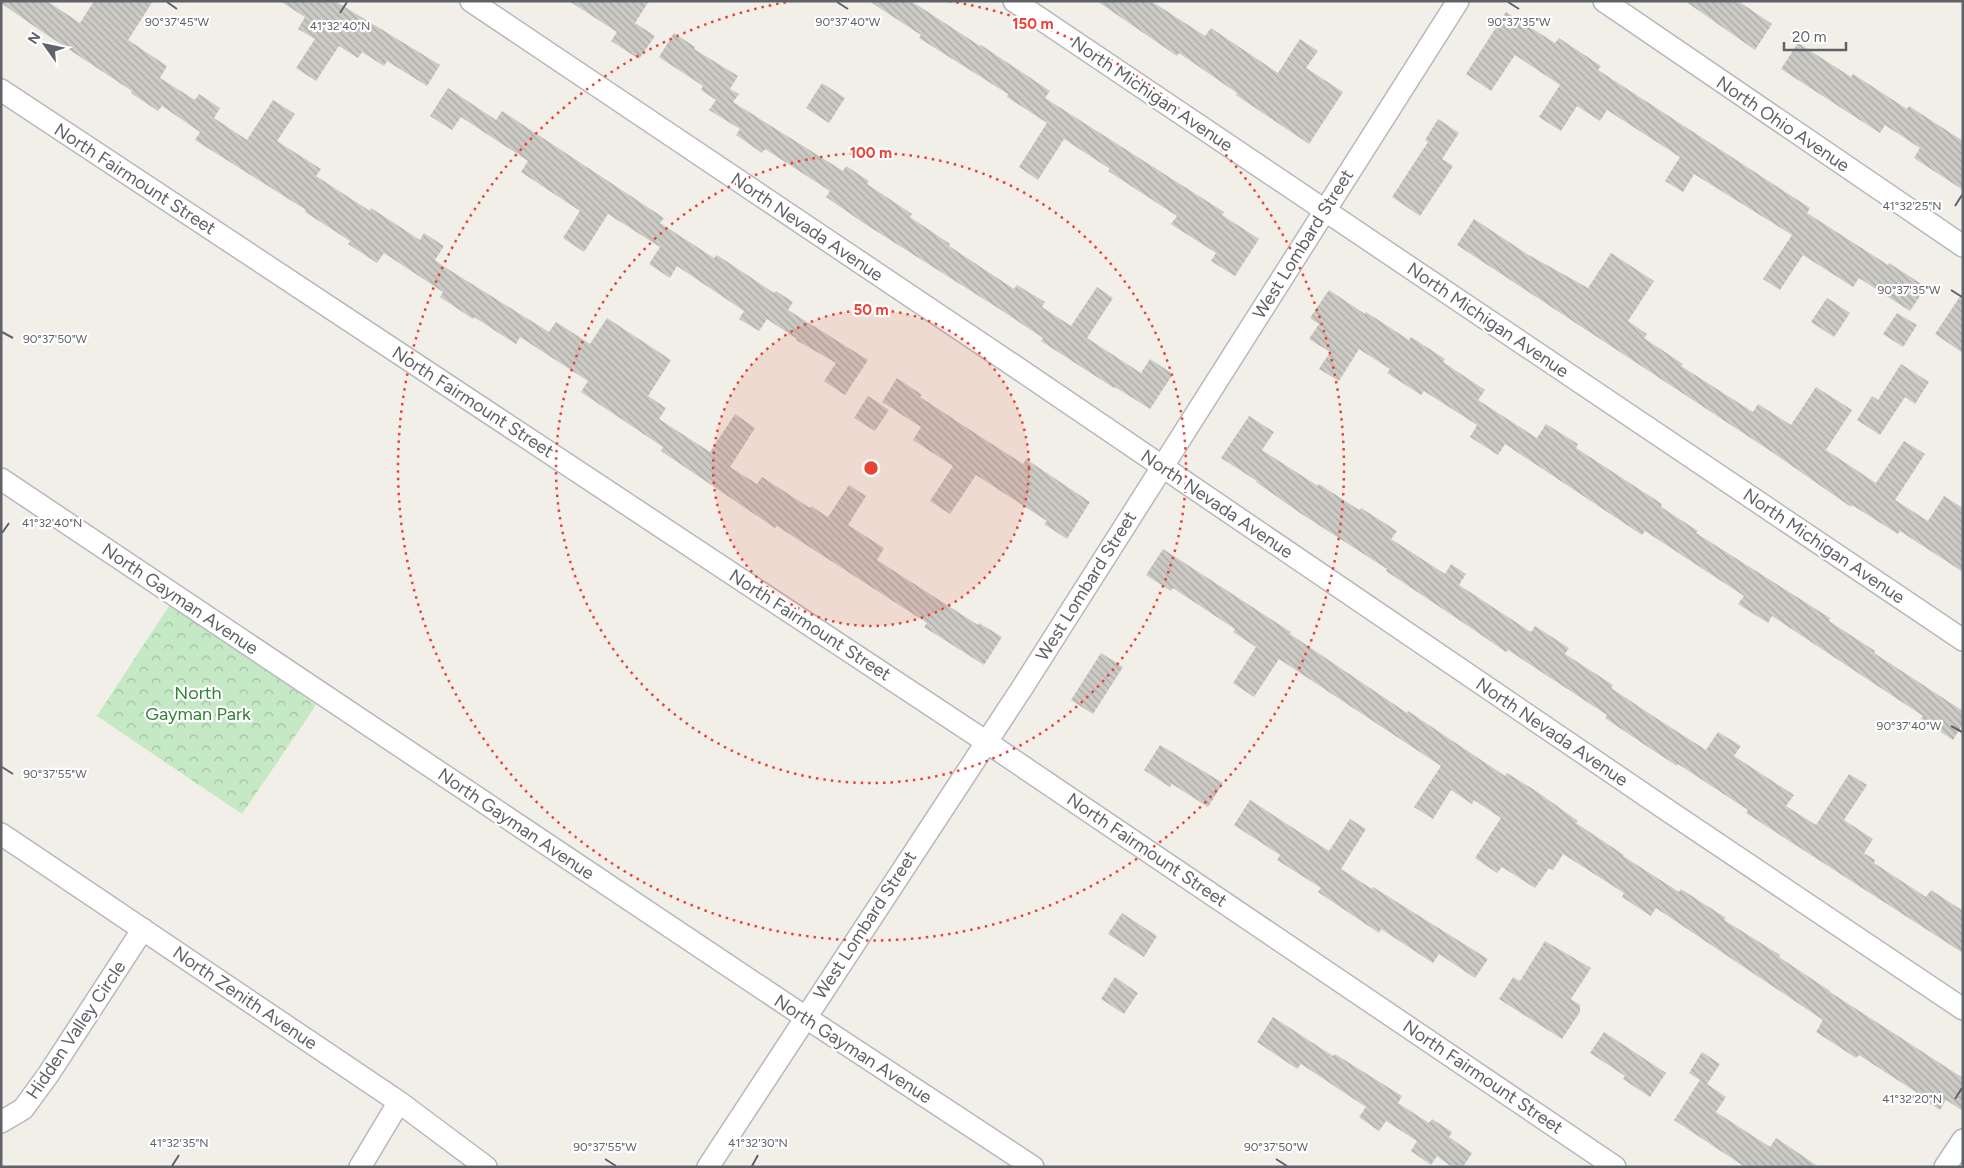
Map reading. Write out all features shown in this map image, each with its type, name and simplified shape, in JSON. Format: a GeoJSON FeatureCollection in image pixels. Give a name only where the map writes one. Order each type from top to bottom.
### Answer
{"type":"FeatureCollection","features":[{"type":"Feature","properties":{"kind":"street","name":"North Nevada Avenue"},"geometry":{"type":"LineString","coordinates":[[471,1],[1963,1009]]}},
{"type":"Feature","properties":{"kind":"street","name":"North Michigan Avenue"},"geometry":{"type":"LineString","coordinates":[[1014,1],[1963,640]]}},
{"type":"Feature","properties":{"kind":"street","name":"West Lombard Street"},"geometry":{"type":"LineString","coordinates":[[708,1167],[985,741],[1024,685],[1458,1]]}},
{"type":"Feature","properties":{"kind":"street","name":"North Ohio Avenue"},"geometry":{"type":"LineString","coordinates":[[1604,1],[1963,246]]}},
{"type":"Feature","properties":{"kind":"street","name":"North Fairmount Street"},"geometry":{"type":"LineString","coordinates":[[1,90],[985,741],[1615,1167]]}},
{"type":"Feature","properties":{"kind":"street","name":"North Gayman Avenue"},"geometry":{"type":"LineString","coordinates":[[1,479],[805,1017],[1033,1167]]}},
{"type":"Feature","properties":{"kind":"street","name":"North Zenith Avenue"},"geometry":{"type":"LineString","coordinates":[[1,834],[399,1102],[486,1167]]}},
{"type":"Feature","properties":{"kind":"street","name":"Hidden Valley Circle"},"geometry":{"type":"LineString","coordinates":[[1,1122],[23,1110],[48,1076],[143,929]]}},
{"type":"Feature","properties":{"kind":"street"},"geometry":{"type":"LineString","coordinates":[[360,1167],[399,1102]]}},
{"type":"Feature","properties":{"kind":"street"},"geometry":{"type":"LineString","coordinates":[[1945,1167],[1963,1140]]}},
{"type":"Feature","properties":{"kind":"green space","name":"North Gayman Park"},"geometry":{"type":"Polygon","coordinates":[[[171,603],[316,705],[242,814],[97,716],[171,603]]]}},
{"type":"Feature","properties":{"kind":"building"},"geometry":{"type":"Polygon","coordinates":[[[1,1],[47,1],[80,23],[94,1],[153,1],[128,40],[167,66],[160,78],[195,100],[199,94],[220,108],[214,118],[247,140],[273,100],[295,114],[277,141],[321,169],[316,176],[370,211],[371,208],[420,240],[424,233],[444,246],[435,260],[443,266],[549,332],[556,322],[590,344],[607,318],[671,360],[648,396],[666,408],[659,419],[710,452],[735,414],[755,428],[730,467],[757,484],[762,477],[810,508],[811,506],[828,517],[849,485],[866,496],[848,525],[884,548],[877,560],[978,625],[979,623],[1002,637],[984,665],[924,627],[927,623],[777,526],[775,528],[661,451],[663,447],[581,392],[588,381],[520,337],[516,344],[474,317],[473,319],[440,297],[443,292],[384,253],[377,263],[348,244],[350,241],[305,212],[306,210],[195,140],[200,132],[162,106],[158,111],[131,93],[132,91],[1,3],[1,1]]]}},
{"type":"Feature","properties":{"kind":"building"},"geometry":{"type":"Polygon","coordinates":[[[280,1],[335,1],[440,65],[427,86],[387,61],[384,66],[362,52],[358,58],[339,46],[316,81],[296,68],[315,39],[298,29],[305,17],[280,1]]]}},
{"type":"Feature","properties":{"kind":"building"},"geometry":{"type":"Polygon","coordinates":[[[569,1],[649,1],[635,23],[655,36],[639,59],[611,41],[617,32],[569,1]]]}},
{"type":"Feature","properties":{"kind":"building"},"geometry":{"type":"Polygon","coordinates":[[[869,1],[911,1],[1050,91],[1045,98],[1224,212],[1222,215],[1259,239],[1235,276],[1211,261],[1216,253],[1171,224],[1177,216],[1108,171],[1110,169],[1064,139],[1038,180],[1019,167],[1047,123],[1007,97],[1008,94],[919,38],[921,35],[869,1]]]}},
{"type":"Feature","properties":{"kind":"building"},"geometry":{"type":"Polygon","coordinates":[[[1097,1],[1151,1],[1205,36],[1211,28],[1278,73],[1300,39],[1318,51],[1306,68],[1343,92],[1309,144],[1236,95],[1237,93],[1179,53],[1177,56],[1097,1]]]}},
{"type":"Feature","properties":{"kind":"building"},"geometry":{"type":"Polygon","coordinates":[[[1685,1],[1738,1],[1772,24],[1755,50],[1685,1]]]}},
{"type":"Feature","properties":{"kind":"building"},"geometry":{"type":"Polygon","coordinates":[[[1506,12],[1555,43],[1559,38],[1601,66],[1598,70],[1810,208],[1807,213],[1926,287],[1910,311],[1859,278],[1853,287],[1803,255],[1780,290],[1763,279],[1792,235],[1694,174],[1683,192],[1665,181],[1680,157],[1607,110],[1600,121],[1577,106],[1561,131],[1539,117],[1560,85],[1515,55],[1491,91],[1466,74],[1506,12]]]}},
{"type":"Feature","properties":{"kind":"building"},"geometry":{"type":"Polygon","coordinates":[[[674,33],[695,47],[694,49],[738,76],[730,89],[739,94],[733,102],[843,171],[846,166],[869,181],[867,184],[912,214],[910,217],[950,244],[949,246],[1014,289],[1017,285],[1045,302],[1042,307],[1071,326],[1097,287],[1113,298],[1087,338],[1141,373],[1150,359],[1173,374],[1150,409],[1041,341],[1043,338],[1001,310],[865,224],[826,197],[830,191],[765,149],[762,153],[736,135],[740,129],[709,110],[716,100],[701,90],[703,86],[659,57],[674,33]]]}},
{"type":"Feature","properties":{"kind":"building"},"geometry":{"type":"Polygon","coordinates":[[[1798,43],[1851,77],[1853,74],[1907,109],[1909,106],[1963,141],[1963,190],[1914,158],[1920,148],[1885,125],[1880,133],[1781,69],[1798,43]]]}},
{"type":"Feature","properties":{"kind":"building"},"geometry":{"type":"Polygon","coordinates":[[[822,83],[845,98],[829,123],[806,108],[822,83]]]}},
{"type":"Feature","properties":{"kind":"building"},"geometry":{"type":"Polygon","coordinates":[[[448,88],[496,120],[502,111],[664,218],[660,223],[714,258],[717,255],[774,293],[776,291],[793,302],[788,310],[868,360],[845,395],[824,381],[836,363],[796,340],[767,319],[759,331],[739,319],[744,311],[677,266],[670,278],[649,264],[660,247],[608,214],[584,252],[563,238],[580,211],[521,172],[528,161],[461,117],[452,130],[430,116],[448,88]]]}},
{"type":"Feature","properties":{"kind":"building"},"geometry":{"type":"Polygon","coordinates":[[[1438,119],[1459,133],[1442,159],[1453,166],[1420,216],[1392,197],[1428,142],[1425,140],[1438,119]]]}},
{"type":"Feature","properties":{"kind":"building"},"geometry":{"type":"Polygon","coordinates":[[[1474,219],[1527,254],[1588,288],[1611,253],[1654,281],[1628,321],[1647,334],[1644,338],[1683,364],[1681,366],[1753,412],[1758,404],[1791,425],[1816,387],[1852,410],[1826,450],[1876,483],[1904,441],[1925,454],[1895,500],[1928,521],[1944,496],[1963,508],[1963,572],[1900,531],[1898,534],[1852,505],[1851,507],[1772,452],[1457,245],[1474,219]]]}},
{"type":"Feature","properties":{"kind":"building"},"geometry":{"type":"Polygon","coordinates":[[[1329,290],[1365,314],[1366,312],[1409,340],[1411,337],[1445,359],[1443,362],[1485,390],[1478,400],[1537,438],[1546,424],[1578,444],[1576,448],[1662,504],[1661,507],[1698,531],[1696,533],[1830,618],[1829,621],[1875,651],[1874,653],[1963,711],[1963,724],[1953,740],[1921,719],[1923,716],[1772,616],[1768,623],[1738,604],[1744,596],[1645,531],[1642,535],[1505,444],[1498,455],[1470,437],[1477,425],[1424,391],[1421,395],[1387,373],[1390,369],[1359,349],[1339,381],[1319,369],[1330,352],[1309,339],[1319,324],[1310,318],[1329,290]]]}},
{"type":"Feature","properties":{"kind":"building"},"geometry":{"type":"Polygon","coordinates":[[[1963,292],[1963,353],[1935,334],[1963,292]]]}},
{"type":"Feature","properties":{"kind":"building"},"geometry":{"type":"Polygon","coordinates":[[[1827,298],[1850,313],[1834,337],[1811,322],[1827,298]]]}},
{"type":"Feature","properties":{"kind":"building"},"geometry":{"type":"Polygon","coordinates":[[[1897,313],[1917,325],[1903,347],[1883,334],[1897,313]]]}},
{"type":"Feature","properties":{"kind":"building"},"geometry":{"type":"Polygon","coordinates":[[[1901,364],[1929,382],[1915,404],[1905,397],[1880,435],[1857,420],[1872,396],[1878,400],[1901,364]]]}},
{"type":"Feature","properties":{"kind":"building"},"geometry":{"type":"Polygon","coordinates":[[[897,378],[922,395],[920,397],[1023,464],[1026,459],[1090,502],[1067,539],[1044,524],[1047,521],[976,475],[950,514],[930,501],[953,466],[913,440],[921,427],[882,402],[897,378]]]}},
{"type":"Feature","properties":{"kind":"building"},"geometry":{"type":"Polygon","coordinates":[[[868,396],[889,410],[875,431],[854,418],[868,396]]]}},
{"type":"Feature","properties":{"kind":"building"},"geometry":{"type":"Polygon","coordinates":[[[1249,416],[1274,432],[1262,450],[1318,486],[1319,484],[1359,510],[1361,508],[1397,531],[1391,539],[1445,574],[1451,564],[1466,574],[1459,585],[1531,632],[1535,626],[1569,648],[1565,654],[1613,685],[1611,688],[1706,750],[1718,732],[1741,746],[1734,756],[1794,795],[1786,806],[1816,825],[1849,774],[1867,785],[1844,820],[1873,839],[1864,853],[1875,860],[1874,863],[1926,897],[1931,890],[1963,911],[1963,953],[1746,813],[1748,810],[1678,764],[1677,766],[1648,747],[1605,718],[1607,715],[1508,650],[1506,652],[1386,571],[1387,569],[1300,513],[1257,481],[1221,458],[1249,416]]]}},
{"type":"Feature","properties":{"kind":"building"},"geometry":{"type":"Polygon","coordinates":[[[1163,549],[1291,632],[1290,634],[1407,713],[1408,711],[1505,776],[1507,773],[1536,791],[1578,821],[1576,823],[1623,856],[1679,892],[1681,889],[1726,918],[1724,920],[1780,955],[1779,957],[1830,992],[1963,1078],[1963,1111],[1946,1100],[1940,1110],[1859,1055],[1856,1058],[1816,1032],[1823,1020],[1656,908],[1651,916],[1622,897],[1624,893],[1563,854],[1553,870],[1549,868],[1535,888],[1502,867],[1497,873],[1475,858],[1501,818],[1474,800],[1472,804],[1451,790],[1433,819],[1414,807],[1441,766],[1279,659],[1254,697],[1233,683],[1256,647],[1233,632],[1235,629],[1173,588],[1171,591],[1146,575],[1163,549]]]}},
{"type":"Feature","properties":{"kind":"building"},"geometry":{"type":"Polygon","coordinates":[[[1101,653],[1123,667],[1093,714],[1071,700],[1101,653]]]}},
{"type":"Feature","properties":{"kind":"building"},"geometry":{"type":"Polygon","coordinates":[[[1160,745],[1223,783],[1208,807],[1172,784],[1170,787],[1144,770],[1160,745]]]}},
{"type":"Feature","properties":{"kind":"building"},"geometry":{"type":"Polygon","coordinates":[[[1250,800],[1329,851],[1350,819],[1366,829],[1341,869],[1488,959],[1475,978],[1439,954],[1433,963],[1381,929],[1379,933],[1318,892],[1321,888],[1277,860],[1280,855],[1234,825],[1250,800]]]}},
{"type":"Feature","properties":{"kind":"building"},"geometry":{"type":"Polygon","coordinates":[[[1122,913],[1157,936],[1144,957],[1108,934],[1122,913]]]}},
{"type":"Feature","properties":{"kind":"building"},"geometry":{"type":"Polygon","coordinates":[[[1545,941],[1591,968],[1571,999],[1580,1005],[1580,1012],[1562,1039],[1499,999],[1513,977],[1520,981],[1545,941]]]}},
{"type":"Feature","properties":{"kind":"building"},"geometry":{"type":"Polygon","coordinates":[[[1115,977],[1138,993],[1124,1014],[1101,999],[1115,977]]]}},
{"type":"Feature","properties":{"kind":"building"},"geometry":{"type":"Polygon","coordinates":[[[1273,1017],[1333,1056],[1335,1054],[1402,1096],[1398,1103],[1429,1123],[1432,1119],[1452,1132],[1449,1137],[1472,1153],[1463,1167],[1452,1167],[1437,1156],[1431,1165],[1411,1151],[1417,1141],[1386,1121],[1379,1131],[1359,1117],[1366,1107],[1301,1064],[1297,1069],[1257,1042],[1273,1017]]]}},
{"type":"Feature","properties":{"kind":"building"},"geometry":{"type":"Polygon","coordinates":[[[1604,1032],[1666,1073],[1650,1097],[1623,1079],[1625,1076],[1590,1053],[1604,1032]]]}},
{"type":"Feature","properties":{"kind":"building"},"geometry":{"type":"Polygon","coordinates":[[[1702,1052],[1720,1064],[1707,1084],[1726,1097],[1716,1112],[1770,1147],[1776,1138],[1819,1167],[1745,1167],[1674,1120],[1700,1080],[1689,1073],[1702,1052]]]}}]}
